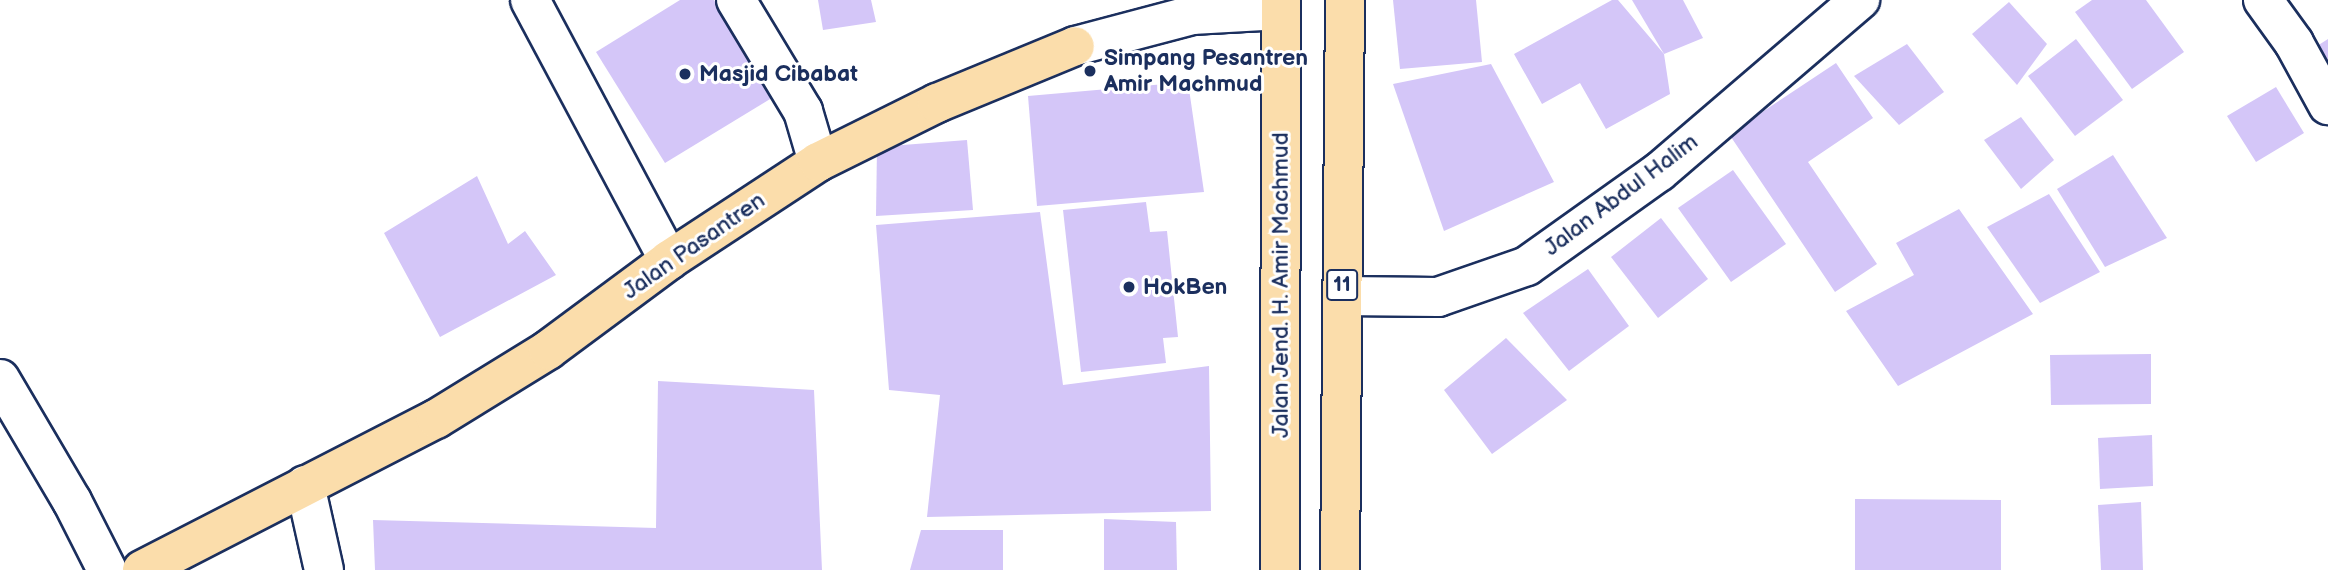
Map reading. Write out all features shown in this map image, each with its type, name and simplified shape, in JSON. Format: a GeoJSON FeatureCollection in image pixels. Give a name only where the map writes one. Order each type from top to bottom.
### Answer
{"type":"FeatureCollection","features":[{"type":"Feature","properties":{"kind":"main road","name":"11"},"geometry":{"type":"LineString","coordinates":[[1339,570],[1345,0]]}},
{"type":"Feature","properties":{"kind":"main road","name":"Jalan Jend. H. Amir Machmud"},"geometry":{"type":"LineString","coordinates":[[1280,570],[1281,5]]}},
{"type":"Feature","properties":{"kind":"main road","name":"Jalan Pasantren"},"geometry":{"type":"LineString","coordinates":[[142,570],[436,419],[548,350],[669,260],[818,162],[937,103],[1075,46]]}},
{"type":"Feature","properties":{"kind":"street"},"geometry":{"type":"LineString","coordinates":[[530,0],[669,260]]}},
{"type":"Feature","properties":{"kind":"street"},"geometry":{"type":"LineString","coordinates":[[736,0],[803,111],[818,162]]}},
{"type":"Feature","properties":{"kind":"street","name":"Jalan Abdul Halim"},"geometry":{"type":"LineString","coordinates":[[1342,296],[1438,297],[1527,266],[1659,172],[1860,0]]}},
{"type":"Feature","properties":{"kind":"street"},"geometry":{"type":"LineString","coordinates":[[2263,0],[2294,43],[2328,104]]}},
{"type":"Feature","properties":{"kind":"street","name":"Jalan Pasantren"},"geometry":{"type":"LineString","coordinates":[[1075,46],[1192,15],[1281,5]]}},
{"type":"Feature","properties":{"kind":"street"},"geometry":{"type":"LineString","coordinates":[[0,379],[72,501],[107,570]]}},
{"type":"Feature","properties":{"kind":"street"},"geometry":{"type":"LineString","coordinates":[[305,485],[324,570]]}},
{"type":"Feature","properties":{"kind":"building","name":"Masjid Cibabat"},"geometry":{"type":"Polygon","coordinates":[[[680,0],[714,0],[775,96],[665,163],[596,52],[680,0]]]}},
{"type":"Feature","properties":{"kind":"building"},"geometry":{"type":"Polygon","coordinates":[[[818,0],[871,0],[876,22],[823,30],[818,0]]]}},
{"type":"Feature","properties":{"kind":"building"},"geometry":{"type":"Polygon","coordinates":[[[1393,0],[1476,0],[1482,62],[1400,69],[1393,0]]]}},
{"type":"Feature","properties":{"kind":"building"},"geometry":{"type":"Polygon","coordinates":[[[1612,0],[1618,0],[1664,54],[1670,94],[1606,129],[1580,83],[1542,104],[1514,54],[1612,0]]]}},
{"type":"Feature","properties":{"kind":"building"},"geometry":{"type":"Polygon","coordinates":[[[1632,0],[1683,0],[1703,38],[1664,54],[1632,0]]]}},
{"type":"Feature","properties":{"kind":"building"},"geometry":{"type":"Polygon","coordinates":[[[2092,0],[2146,0],[2184,52],[2132,89],[2075,12],[2092,0]]]}},
{"type":"Feature","properties":{"kind":"building"},"geometry":{"type":"Polygon","coordinates":[[[2009,2],[2047,44],[2017,85],[1972,34],[2009,2]]]}},
{"type":"Feature","properties":{"kind":"building"},"geometry":{"type":"Polygon","coordinates":[[[2076,39],[2123,100],[2075,136],[2028,76],[2076,39]]]}},
{"type":"Feature","properties":{"kind":"building"},"geometry":{"type":"Polygon","coordinates":[[[2328,39],[2328,62],[2317,46],[2328,39]]]}},
{"type":"Feature","properties":{"kind":"building"},"geometry":{"type":"Polygon","coordinates":[[[1907,44],[1944,92],[1899,125],[1854,76],[1907,44]]]}},
{"type":"Feature","properties":{"kind":"building"},"geometry":{"type":"Polygon","coordinates":[[[1836,63],[1873,118],[1808,162],[1877,264],[1835,292],[1729,134],[1836,63]]]}},
{"type":"Feature","properties":{"kind":"building"},"geometry":{"type":"Polygon","coordinates":[[[1491,64],[1554,182],[1444,231],[1393,84],[1491,64]]]}},
{"type":"Feature","properties":{"kind":"building"},"geometry":{"type":"Polygon","coordinates":[[[1188,82],[1204,192],[1037,206],[1028,96],[1188,82]]]}},
{"type":"Feature","properties":{"kind":"building"},"geometry":{"type":"Polygon","coordinates":[[[2276,87],[2304,133],[2256,162],[2227,116],[2276,87]]]}},
{"type":"Feature","properties":{"kind":"building"},"geometry":{"type":"Polygon","coordinates":[[[2021,117],[2054,160],[2021,189],[1984,140],[2021,117]]]}},
{"type":"Feature","properties":{"kind":"building"},"geometry":{"type":"Polygon","coordinates":[[[967,140],[973,210],[876,216],[877,147],[967,140]]]}},
{"type":"Feature","properties":{"kind":"building"},"geometry":{"type":"Polygon","coordinates":[[[2113,155],[2167,238],[2105,267],[2057,189],[2113,155]]]}},
{"type":"Feature","properties":{"kind":"building"},"geometry":{"type":"Polygon","coordinates":[[[1733,170],[1786,244],[1731,282],[1678,208],[1733,170]]]}},
{"type":"Feature","properties":{"kind":"building"},"geometry":{"type":"Polygon","coordinates":[[[477,176],[508,244],[525,231],[556,275],[440,337],[384,233],[477,176]]]}},
{"type":"Feature","properties":{"kind":"building"},"geometry":{"type":"Polygon","coordinates":[[[2049,194],[2100,272],[2040,303],[1987,227],[2049,194]]]}},
{"type":"Feature","properties":{"kind":"building"},"geometry":{"type":"Polygon","coordinates":[[[1146,202],[1150,232],[1167,231],[1178,337],[1163,338],[1166,363],[1081,372],[1063,210],[1146,202]]]}},
{"type":"Feature","properties":{"kind":"building"},"geometry":{"type":"Polygon","coordinates":[[[1959,209],[2033,314],[1898,386],[1846,311],[1914,275],[1896,243],[1959,209]]]}},
{"type":"Feature","properties":{"kind":"building"},"geometry":{"type":"Polygon","coordinates":[[[1040,212],[1063,385],[1209,366],[1211,511],[927,517],[940,395],[889,390],[876,225],[1040,212]]]}},
{"type":"Feature","properties":{"kind":"building"},"geometry":{"type":"Polygon","coordinates":[[[1661,218],[1708,279],[1658,318],[1611,257],[1661,218]]]}},
{"type":"Feature","properties":{"kind":"building"},"geometry":{"type":"Polygon","coordinates":[[[1588,269],[1629,326],[1569,371],[1523,313],[1588,269]]]}},
{"type":"Feature","properties":{"kind":"building"},"geometry":{"type":"Polygon","coordinates":[[[1506,338],[1567,400],[1492,454],[1444,390],[1506,338]]]}},
{"type":"Feature","properties":{"kind":"building"},"geometry":{"type":"Polygon","coordinates":[[[2151,354],[2151,404],[2051,405],[2050,355],[2151,354]]]}},
{"type":"Feature","properties":{"kind":"building"},"geometry":{"type":"Polygon","coordinates":[[[658,381],[814,390],[822,570],[375,570],[373,520],[656,528],[658,381]]]}},
{"type":"Feature","properties":{"kind":"building"},"geometry":{"type":"Polygon","coordinates":[[[2152,435],[2153,486],[2100,489],[2098,438],[2152,435]]]}},
{"type":"Feature","properties":{"kind":"building"},"geometry":{"type":"Polygon","coordinates":[[[1855,499],[2001,500],[2001,570],[1855,570],[1855,499]]]}},
{"type":"Feature","properties":{"kind":"building"},"geometry":{"type":"Polygon","coordinates":[[[2141,502],[2143,570],[2101,570],[2098,505],[2141,502]]]}},
{"type":"Feature","properties":{"kind":"building"},"geometry":{"type":"Polygon","coordinates":[[[1104,519],[1176,522],[1177,570],[1104,570],[1104,519]]]}},
{"type":"Feature","properties":{"kind":"building"},"geometry":{"type":"Polygon","coordinates":[[[921,530],[1003,530],[1003,570],[910,570],[921,530]]]}},
{"type":"Feature","properties":{"kind":"place","name":"Simpang Pesantren Amir Machmud"},"geometry":{"type":"Point","coordinates":[1090,71]}},
{"type":"Feature","properties":{"kind":"place","name":"Masjid Cibabat"},"geometry":{"type":"Point","coordinates":[685,74]}},
{"type":"Feature","properties":{"kind":"place","name":"HokBen"},"geometry":{"type":"Point","coordinates":[1129,287]}}]}
